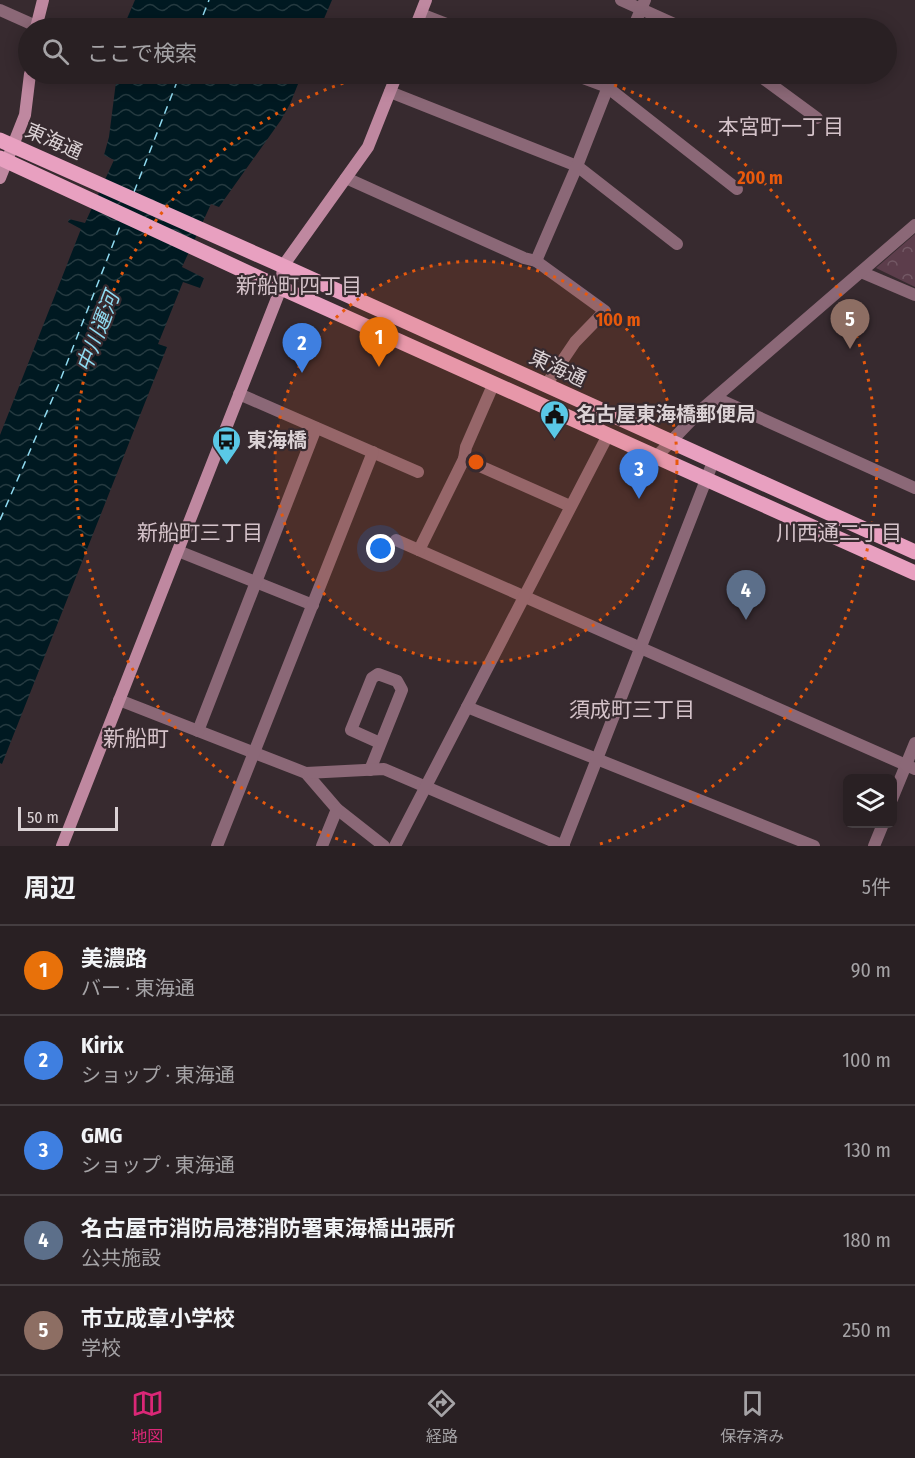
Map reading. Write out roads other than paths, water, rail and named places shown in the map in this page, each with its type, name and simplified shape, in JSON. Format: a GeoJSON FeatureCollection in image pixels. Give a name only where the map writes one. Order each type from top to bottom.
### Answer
{"type":"FeatureCollection","features":[{"type":"Feature","properties":{"kind":"main road","name":"東海通"},"geometry":{"type":"LineString","coordinates":[[6,143],[915,552]]}},
{"type":"Feature","properties":{"kind":"main road"},"geometry":{"type":"LineString","coordinates":[[3,160],[281,288],[915,573]]}},
{"type":"Feature","properties":{"kind":"street"},"geometry":{"type":"LineString","coordinates":[[38,18],[43,0]]}},
{"type":"Feature","properties":{"kind":"street"},"geometry":{"type":"LineString","coordinates":[[419,18],[426,0]]}},
{"type":"Feature","properties":{"kind":"street"},"geometry":{"type":"LineString","coordinates":[[621,0],[643,4],[666,18]]}},
{"type":"Feature","properties":{"kind":"street"},"geometry":{"type":"LineString","coordinates":[[637,18],[643,4]]}},
{"type":"Feature","properties":{"kind":"street"},"geometry":{"type":"LineString","coordinates":[[0,10],[18,18]]}},
{"type":"Feature","properties":{"kind":"street"},"geometry":{"type":"LineString","coordinates":[[421,14],[431,18]]}},
{"type":"Feature","properties":{"kind":"street"},"geometry":{"type":"LineString","coordinates":[[0,178],[6,143],[25,115],[29,84]]}},
{"type":"Feature","properties":{"kind":"street"},"geometry":{"type":"LineString","coordinates":[[62,846],[281,288],[283,266],[368,147],[393,84]]}},
{"type":"Feature","properties":{"kind":"street"},"geometry":{"type":"LineString","coordinates":[[599,84],[607,87],[737,189]]}},
{"type":"Feature","properties":{"kind":"street"},"geometry":{"type":"LineString","coordinates":[[536,261],[577,166],[608,84]]}},
{"type":"Feature","properties":{"kind":"street"},"geometry":{"type":"LineString","coordinates":[[771,84],[817,117]]}},
{"type":"Feature","properties":{"kind":"street"},"geometry":{"type":"LineString","coordinates":[[390,92],[577,166],[677,244]]}},
{"type":"Feature","properties":{"kind":"street"},"geometry":{"type":"LineString","coordinates":[[346,177],[524,258],[536,261],[604,311],[575,342],[546,386]]}},
{"type":"Feature","properties":{"kind":"street"},"geometry":{"type":"LineString","coordinates":[[656,457],[702,409],[915,225]]}},
{"type":"Feature","properties":{"kind":"street"},"geometry":{"type":"LineString","coordinates":[[861,272],[915,295]]}},
{"type":"Feature","properties":{"kind":"street"},"geometry":{"type":"LineString","coordinates":[[419,550],[464,459],[466,447],[494,383]]}},
{"type":"Feature","properties":{"kind":"street"},"geometry":{"type":"LineString","coordinates":[[239,394],[418,472]]}},
{"type":"Feature","properties":{"kind":"street"},"geometry":{"type":"LineString","coordinates":[[716,398],[915,488]]}},
{"type":"Feature","properties":{"kind":"street"},"geometry":{"type":"LineString","coordinates":[[198,731],[316,428]]}},
{"type":"Feature","properties":{"kind":"street"},"geometry":{"type":"LineString","coordinates":[[395,846],[608,435]]}},
{"type":"Feature","properties":{"kind":"street"},"geometry":{"type":"LineString","coordinates":[[217,846],[373,452]]}},
{"type":"Feature","properties":{"kind":"street"},"geometry":{"type":"LineString","coordinates":[[464,459],[570,506]]}},
{"type":"Feature","properties":{"kind":"street"},"geometry":{"type":"LineString","coordinates":[[119,700],[306,773],[384,769],[563,846],[713,462]]}},
{"type":"Feature","properties":{"kind":"street"},"geometry":{"type":"LineString","coordinates":[[396,540],[911,767]]}},
{"type":"Feature","properties":{"kind":"street"},"geometry":{"type":"LineString","coordinates":[[178,551],[313,605]]}},
{"type":"Feature","properties":{"kind":"street"},"geometry":{"type":"LineString","coordinates":[[370,770],[402,690],[397,681],[378,674],[372,678],[351,730],[380,742]]}},
{"type":"Feature","properties":{"kind":"street"},"geometry":{"type":"LineString","coordinates":[[468,707],[814,846]]}},
{"type":"Feature","properties":{"kind":"street"},"geometry":{"type":"LineString","coordinates":[[897,791],[911,767],[915,743]]}},
{"type":"Feature","properties":{"kind":"street"},"geometry":{"type":"LineString","coordinates":[[306,773],[337,809],[384,846]]}},
{"type":"Feature","properties":{"kind":"street"},"geometry":{"type":"LineString","coordinates":[[322,846],[337,809]]}},
{"type":"Feature","properties":{"kind":"street"},"geometry":{"type":"LineString","coordinates":[[874,846],[881,828]]}},
{"type":"Feature","properties":{"kind":"water"},"geometry":{"type":"Polygon","coordinates":[[[135,0],[332,0],[324,18],[127,18],[135,0]]]}},
{"type":"Feature","properties":{"kind":"water","name":"中川運河"},"geometry":{"type":"Polygon","coordinates":[[[116,84],[298,84],[281,120],[219,207],[211,204],[182,267],[204,278],[200,288],[183,282],[158,344],[167,347],[2,764],[0,763],[0,435],[81,229],[68,222],[69,219],[85,223],[114,160],[104,155],[109,137],[116,84]]]}},
{"type":"Feature","properties":{"kind":"place","name":"市立成章小学校"},"geometry":{"type":"Point","coordinates":[850,349]}},
{"type":"Feature","properties":{"kind":"place","name":"美濃路"},"geometry":{"type":"Point","coordinates":[379,367]}},
{"type":"Feature","properties":{"kind":"place","name":"Kirix"},"geometry":{"type":"Point","coordinates":[302,373]}},
{"type":"Feature","properties":{"kind":"place","name":"名古屋東海橋郵便局"},"geometry":{"type":"Point","coordinates":[555,440]}},
{"type":"Feature","properties":{"kind":"place","name":"東海橋"},"geometry":{"type":"Point","coordinates":[226,466]}},
{"type":"Feature","properties":{"kind":"place","name":"GMG"},"geometry":{"type":"Point","coordinates":[639,499]}},
{"type":"Feature","properties":{"kind":"place","name":"名古屋市消防局港消防署東海橋出張所"},"geometry":{"type":"Point","coordinates":[746,620]}},
{"type":"Feature","properties":{"kind":"district","name":"本宮町一丁目"},"geometry":{"type":"Point","coordinates":[781,127]}},
{"type":"Feature","properties":{"kind":"district","name":"新船町四丁目"},"geometry":{"type":"Point","coordinates":[299,286]}},
{"type":"Feature","properties":{"kind":"district","name":"新船町三丁目"},"geometry":{"type":"Point","coordinates":[200,533]}},
{"type":"Feature","properties":{"kind":"district","name":"川西通二丁目"},"geometry":{"type":"Point","coordinates":[839,533]}},
{"type":"Feature","properties":{"kind":"district","name":"須成町三丁目"},"geometry":{"type":"Point","coordinates":[632,710]}},
{"type":"Feature","properties":{"kind":"district","name":"新船町"},"geometry":{"type":"Point","coordinates":[136,738]}}]}
